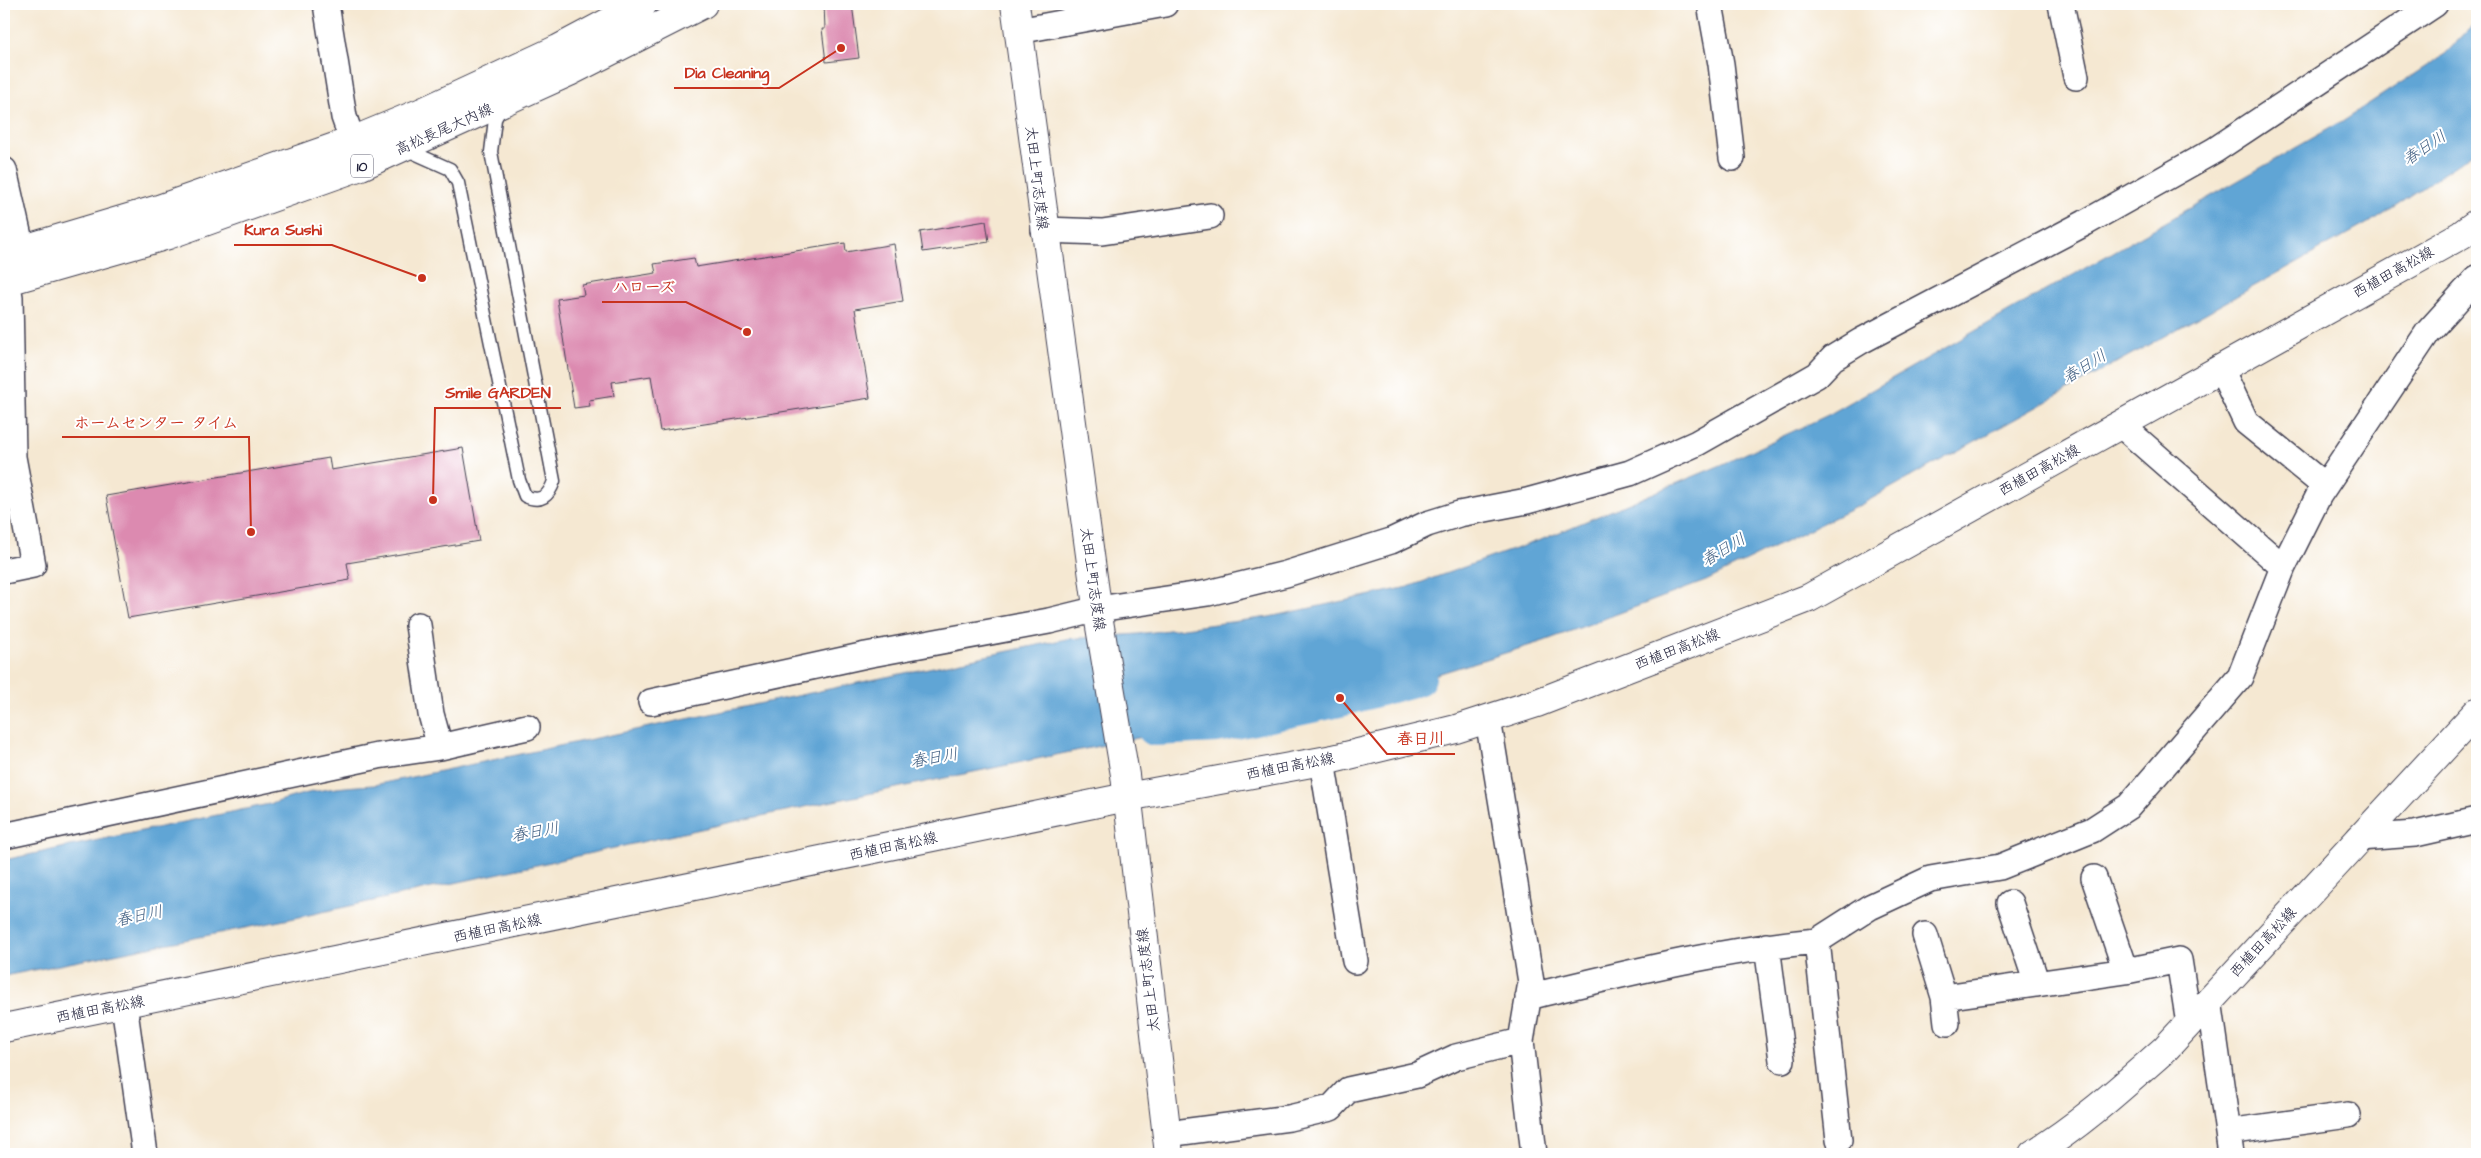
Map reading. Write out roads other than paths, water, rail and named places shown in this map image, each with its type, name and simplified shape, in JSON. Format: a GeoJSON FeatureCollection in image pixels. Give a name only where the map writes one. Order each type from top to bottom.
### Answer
{"type":"FeatureCollection","features":[{"type":"Feature","properties":{"kind":"main road","name":"高松長尾大内線"},"geometry":{"type":"LineString","coordinates":[[13,252],[159,209],[352,141],[422,112],[558,49],[643,4]]}},
{"type":"Feature","properties":{"kind":"main road","name":"高松長尾大内線"},"geometry":{"type":"LineString","coordinates":[[6,282],[168,234],[361,166],[569,72],[703,4]]}},
{"type":"Feature","properties":{"kind":"main road","name":"太田上町志度線"},"geometry":{"type":"LineString","coordinates":[[1015,4],[1044,230],[1098,615],[1126,786],[1166,1149]]}},
{"type":"Feature","properties":{"kind":"main road","name":"西植田高松線"},"geometry":{"type":"LineString","coordinates":[[4,1028],[124,1004],[1126,786],[1322,760],[1456,729],[1488,719],[1809,598],[2221,369],[2461,234],[2477,223]]}},
{"type":"Feature","properties":{"kind":"main road","name":"西植田高松線"},"geometry":{"type":"LineString","coordinates":[[2033,1154],[2053,1142],[2113,1095],[2166,1049],[2209,1000],[2477,712]]}},
{"type":"Feature","properties":{"kind":"street"},"geometry":{"type":"LineString","coordinates":[[326,4],[344,117],[361,166]]}},
{"type":"Feature","properties":{"kind":"street"},"geometry":{"type":"LineString","coordinates":[[1018,31],[1165,4]]}},
{"type":"Feature","properties":{"kind":"street"},"geometry":{"type":"LineString","coordinates":[[1710,4],[1721,64],[1732,158]]}},
{"type":"Feature","properties":{"kind":"street"},"geometry":{"type":"LineString","coordinates":[[2061,4],[2076,77]]}},
{"type":"Feature","properties":{"kind":"street"},"geometry":{"type":"LineString","coordinates":[[651,702],[866,655],[1208,594],[1286,574],[1391,541],[1427,524],[1459,514],[1528,501],[1638,470],[1697,443],[1817,375],[1834,358],[1860,340],[2085,223],[2215,150],[2435,4]]}},
{"type":"Feature","properties":{"kind":"street"},"geometry":{"type":"LineString","coordinates":[[4,170],[13,252],[6,282],[10,297],[13,457],[33,564],[4,571]]}},
{"type":"Feature","properties":{"kind":"street"},"geometry":{"type":"LineString","coordinates":[[1044,230],[1102,232],[1210,216]]}},
{"type":"Feature","properties":{"kind":"street"},"geometry":{"type":"LineString","coordinates":[[1528,997],[1692,959],[1766,946],[1816,941],[1870,908],[1930,879],[2000,867],[2092,830],[2129,806],[2240,677],[2283,567],[2325,486],[2428,332],[2477,278]]}},
{"type":"Feature","properties":{"kind":"street"},"geometry":{"type":"LineString","coordinates":[[2221,369],[2246,422],[2325,486]]}},
{"type":"Feature","properties":{"kind":"street"},"geometry":{"type":"LineString","coordinates":[[2121,424],[2283,567]]}},
{"type":"Feature","properties":{"kind":"street"},"geometry":{"type":"LineString","coordinates":[[418,625],[431,714],[440,747]]}},
{"type":"Feature","properties":{"kind":"street"},"geometry":{"type":"LineString","coordinates":[[1488,719],[1531,982],[1521,1040],[1534,1154]]}},
{"type":"Feature","properties":{"kind":"street"},"geometry":{"type":"LineString","coordinates":[[4,836],[378,756],[440,747],[528,726]]}},
{"type":"Feature","properties":{"kind":"street"},"geometry":{"type":"LineString","coordinates":[[1322,760],[1355,961]]}},
{"type":"Feature","properties":{"kind":"street"},"geometry":{"type":"LineString","coordinates":[[2359,838],[2415,834],[2477,820]]}},
{"type":"Feature","properties":{"kind":"street"},"geometry":{"type":"LineString","coordinates":[[2094,878],[2126,971]]}},
{"type":"Feature","properties":{"kind":"street"},"geometry":{"type":"LineString","coordinates":[[2010,903],[2037,984]]}},
{"type":"Feature","properties":{"kind":"street"},"geometry":{"type":"LineString","coordinates":[[1925,936],[1944,997],[1947,1023]]}},
{"type":"Feature","properties":{"kind":"street"},"geometry":{"type":"LineString","coordinates":[[1816,941],[1839,1140]]}},
{"type":"Feature","properties":{"kind":"street"},"geometry":{"type":"LineString","coordinates":[[1766,946],[1782,1060]]}},
{"type":"Feature","properties":{"kind":"street"},"geometry":{"type":"LineString","coordinates":[[1944,997],[2126,971],[2179,960],[2189,1023]]}},
{"type":"Feature","properties":{"kind":"street"},"geometry":{"type":"LineString","coordinates":[[2209,1000],[2229,1143],[2348,1115]]}},
{"type":"Feature","properties":{"kind":"street"},"geometry":{"type":"LineString","coordinates":[[124,1004],[145,1154]]}},
{"type":"Feature","properties":{"kind":"street"},"geometry":{"type":"LineString","coordinates":[[1166,1149],[1331,1108],[1348,1090],[1417,1075],[1456,1057],[1521,1040]]}},
{"type":"Feature","properties":{"kind":"lane"},"geometry":{"type":"LineString","coordinates":[[402,147],[450,169],[458,183],[519,480],[525,496],[533,499],[544,498],[550,492],[554,481],[491,152],[495,120],[504,102]]}},
{"type":"Feature","properties":{"kind":"water"},"geometry":{"type":"Polygon","coordinates":[[[2477,21],[2477,151],[2377,218],[1862,504],[1706,581],[1544,641],[1418,680],[742,820],[295,918],[4,976],[4,860],[274,803],[312,792],[374,785],[1066,639],[1138,634],[1269,617],[1408,587],[1543,539],[1721,465],[1828,415],[2339,123],[2445,54],[2477,21]]]}},
{"type":"Feature","properties":{"kind":"waterway","name":"春日川"},"geometry":{"type":"LineString","coordinates":[[1155,727],[1217,724],[1340,698],[1417,677]]}},
{"type":"Feature","properties":{"kind":"place","name":"Dia Cleaning"},"geometry":{"type":"Point","coordinates":[841,48]}},
{"type":"Feature","properties":{"kind":"place","name":"Kura Sushi"},"geometry":{"type":"Point","coordinates":[422,278]}},
{"type":"Feature","properties":{"kind":"place","name":"ハローズ"},"geometry":{"type":"Point","coordinates":[747,332]}},
{"type":"Feature","properties":{"kind":"place","name":"Smile GARDEN"},"geometry":{"type":"Point","coordinates":[433,500]}},
{"type":"Feature","properties":{"kind":"place","name":"ホームセンター タイム"},"geometry":{"type":"Point","coordinates":[251,532]}},
{"type":"Feature","properties":{"kind":"place","name":"春日川"},"geometry":{"type":"Point","coordinates":[1340,698]}}]}
